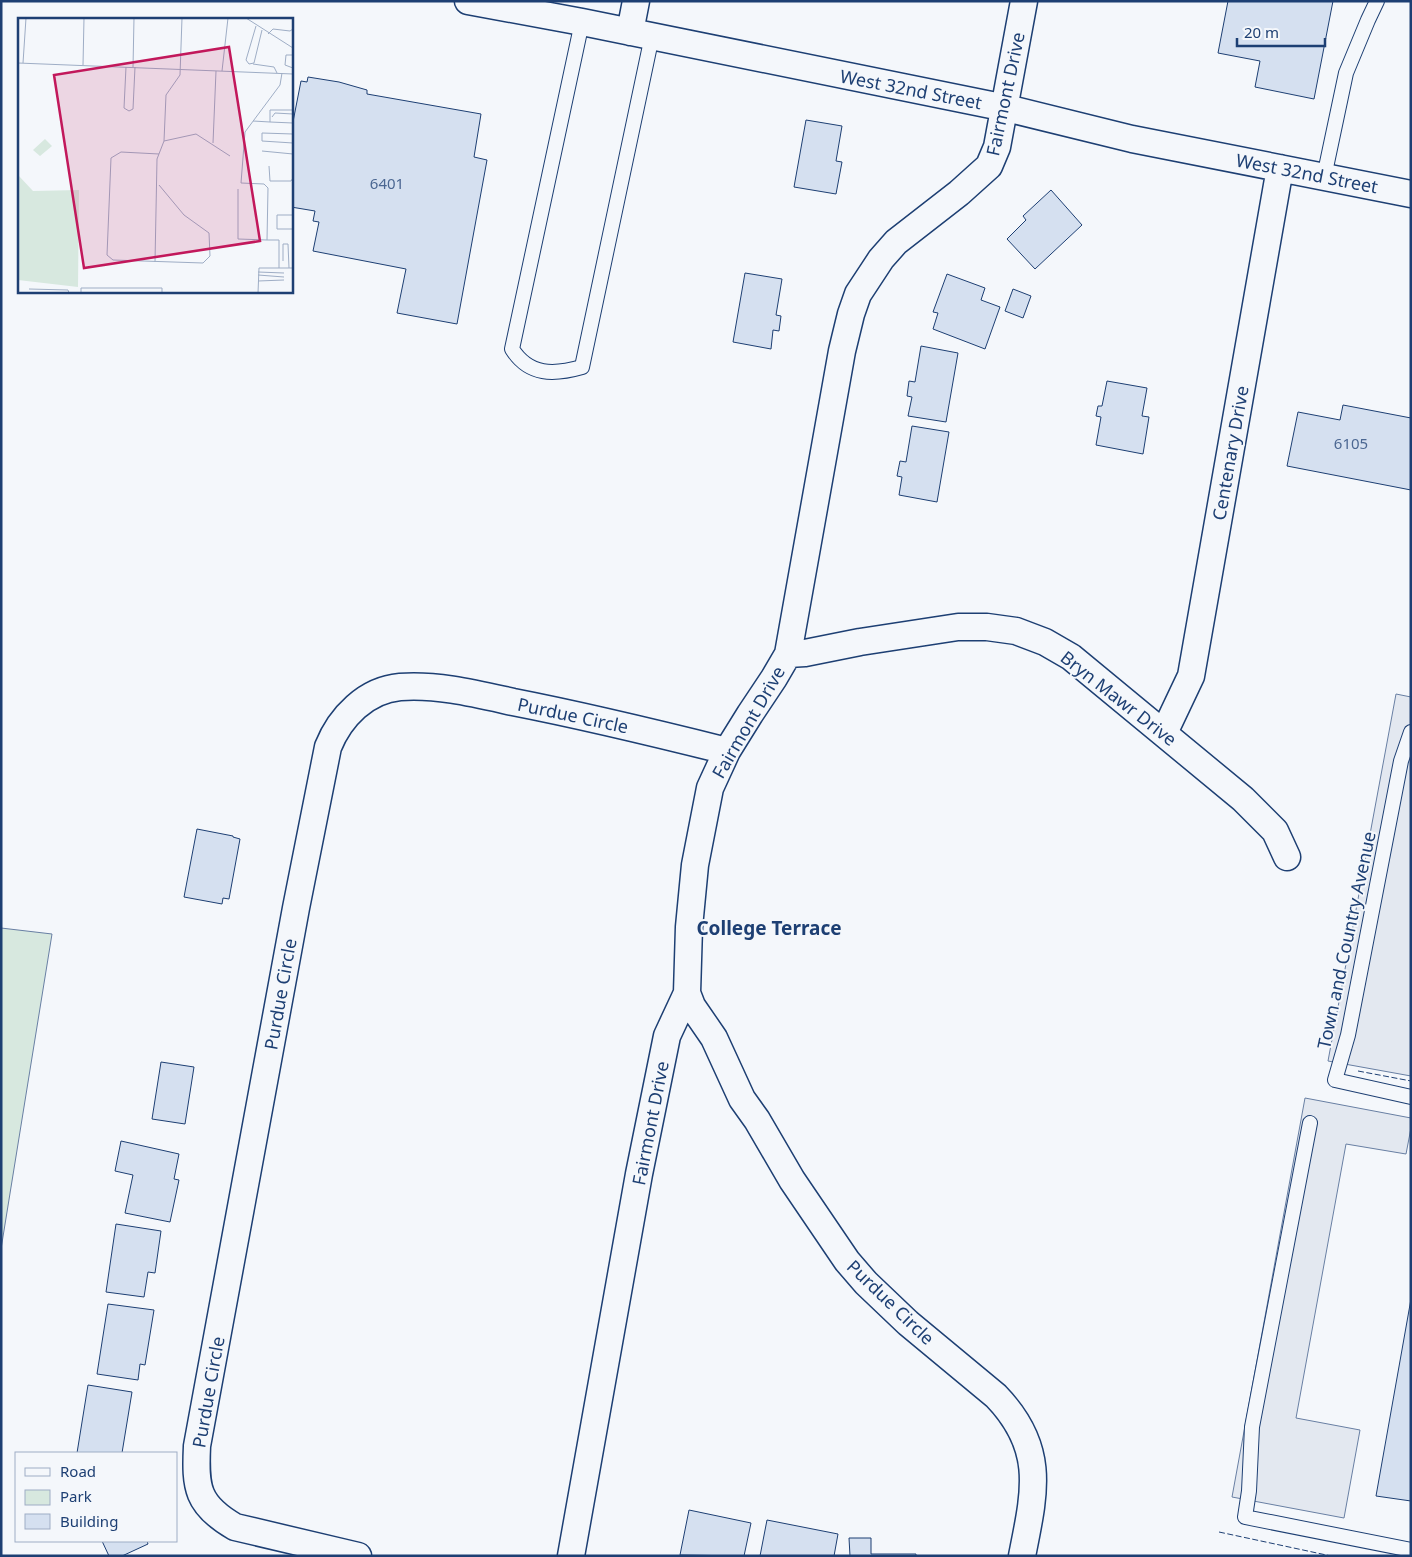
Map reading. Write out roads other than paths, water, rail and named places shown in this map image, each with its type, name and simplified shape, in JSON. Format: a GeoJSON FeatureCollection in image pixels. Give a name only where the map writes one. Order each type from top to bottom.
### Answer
{"type":"FeatureCollection","features":[{"type":"Feature","properties":{"kind":"street","name":"West 32nd Street"},"geometry":{"type":"LineString","coordinates":[[468,1],[582,22],[1006,108],[1132,138],[1411,194]]}},
{"type":"Feature","properties":{"kind":"street"},"geometry":{"type":"LineString","coordinates":[[636,1],[641,34]]}},
{"type":"Feature","properties":{"kind":"street","name":"Fairmont Drive"},"geometry":{"type":"LineString","coordinates":[[571,1556],[639,1174],[667,1036],[687,993],[689,927],[695,865],[710,788],[727,751],[788,654],[842,351],[858,294],[881,259],[896,242],[959,193],[989,166],[996,153],[1006,108],[1024,1]]}},
{"type":"Feature","properties":{"kind":"street","name":"Centenary Drive"},"geometry":{"type":"LineString","coordinates":[[1164,732],[1191,676],[1280,168]]}},
{"type":"Feature","properties":{"kind":"street","name":"Bryn Mawr Drive"},"geometry":{"type":"LineString","coordinates":[[788,654],[958,627],[987,627],[1016,632],[1045,642],[1071,657],[1243,799],[1275,831],[1287,857]]}},
{"type":"Feature","properties":{"kind":"street","name":"Purdue Circle"},"geometry":{"type":"LineString","coordinates":[[358,1556],[235,1527],[218,1517],[205,1502],[196,1474],[197,1446],[296,908],[328,747],[332,737],[354,708],[378,693],[399,687],[433,688],[596,718],[727,751]]}},
{"type":"Feature","properties":{"kind":"street","name":"Purdue Circle"},"geometry":{"type":"LineString","coordinates":[[687,993],[692,1006],[714,1038],[742,1099],[757,1120],[792,1180],[847,1262],[908,1323],[1008,1408],[1024,1435],[1032,1459],[1034,1474],[1033,1500],[1022,1556]]}},
{"type":"Feature","properties":{"kind":"lane"},"geometry":{"type":"LineString","coordinates":[[1324,177],[1346,73],[1377,1]]}},
{"type":"Feature","properties":{"kind":"lane"},"geometry":{"type":"LineString","coordinates":[[582,22],[512,349],[518,360],[532,368],[549,373],[564,372],[582,366],[641,34]]}},
{"type":"Feature","properties":{"kind":"lane","name":"Town and Country Avenue"},"geometry":{"type":"LineString","coordinates":[[1411,732],[1400,761],[1348,1035],[1335,1080],[1411,1097]]}},
{"type":"Feature","properties":{"kind":"lane"},"geometry":{"type":"LineString","coordinates":[[1310,1123],[1252,1428],[1249,1491],[1245,1517],[1411,1550]]}},
{"type":"Feature","properties":{"kind":"district","name":"College Terrace"},"geometry":{"type":"Point","coordinates":[769,928]}}]}
